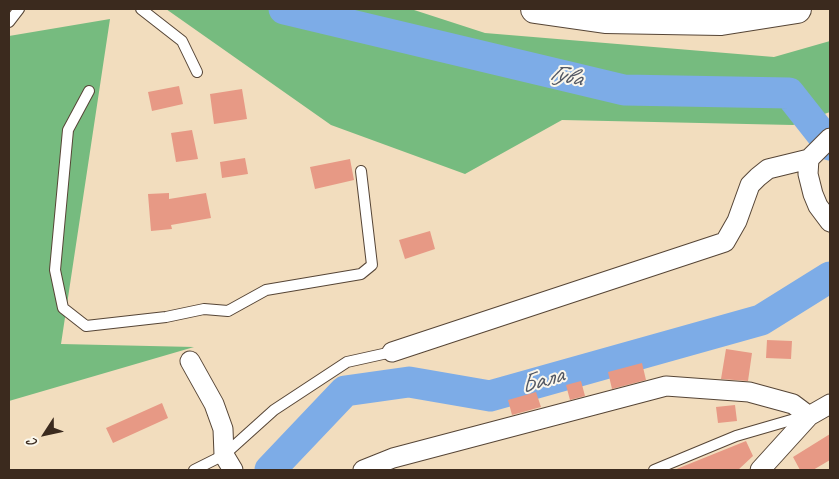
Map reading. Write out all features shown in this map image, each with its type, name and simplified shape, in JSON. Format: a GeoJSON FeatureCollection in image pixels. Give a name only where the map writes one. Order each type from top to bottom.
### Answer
{"type":"FeatureCollection","features":[{"type":"Feature","properties":{"kind":"highway"},"geometry":{"type":"LineString","coordinates":[[535,9],[605,19],[721,21],[797,9]]}},
{"type":"Feature","properties":{"kind":"street"},"geometry":{"type":"LineString","coordinates":[[392,352],[725,242],[737,221],[750,185],[758,177],[768,169],[812,156],[830,138]]}},
{"type":"Feature","properties":{"kind":"street"},"geometry":{"type":"LineString","coordinates":[[812,156],[808,174],[813,194],[818,206],[830,222]]}},
{"type":"Feature","properties":{"kind":"street"},"geometry":{"type":"LineString","coordinates":[[190,361],[214,404],[223,429],[229,463]]}},
{"type":"Feature","properties":{"kind":"street"},"geometry":{"type":"LineString","coordinates":[[363,470],[393,458],[666,386],[749,392],[793,404],[809,416]]}},
{"type":"Feature","properties":{"kind":"street"},"geometry":{"type":"LineString","coordinates":[[760,470],[809,416],[830,404]]}},
{"type":"Feature","properties":{"kind":"lane"},"geometry":{"type":"LineString","coordinates":[[9,22],[18,9]]}},
{"type":"Feature","properties":{"kind":"lane"},"geometry":{"type":"LineString","coordinates":[[141,9],[182,41],[196,72]]}},
{"type":"Feature","properties":{"kind":"lane"},"geometry":{"type":"LineString","coordinates":[[89,91],[68,130],[55,270],[63,308],[86,326],[166,317],[204,309],[228,311],[266,290],[361,274],[372,265],[361,171]]}},
{"type":"Feature","properties":{"kind":"lane"},"geometry":{"type":"LineString","coordinates":[[194,470],[229,463],[274,410],[347,362],[392,352]]}},
{"type":"Feature","properties":{"kind":"lane"},"geometry":{"type":"LineString","coordinates":[[654,470],[736,436],[809,416]]}},
{"type":"Feature","properties":{"kind":"green space"},"geometry":{"type":"Polygon","coordinates":[[[166,9],[411,9],[485,33],[774,57],[830,41],[830,112],[793,125],[562,120],[465,174],[331,125],[166,9]]]}},
{"type":"Feature","properties":{"kind":"green space"},"geometry":{"type":"Polygon","coordinates":[[[110,19],[61,344],[194,347],[9,401],[9,36],[110,19]]]}},
{"type":"Feature","properties":{"kind":"building"},"geometry":{"type":"Polygon","coordinates":[[[179,86],[183,104],[152,111],[148,92],[179,86]]]}},
{"type":"Feature","properties":{"kind":"building"},"geometry":{"type":"Polygon","coordinates":[[[242,89],[247,119],[214,124],[210,94],[242,89]]]}},
{"type":"Feature","properties":{"kind":"building"},"geometry":{"type":"Polygon","coordinates":[[[192,130],[198,159],[176,162],[171,133],[192,130]]]}},
{"type":"Feature","properties":{"kind":"building"},"geometry":{"type":"Polygon","coordinates":[[[245,158],[248,174],[222,178],[220,162],[245,158]]]}},
{"type":"Feature","properties":{"kind":"building"},"geometry":{"type":"Polygon","coordinates":[[[350,159],[354,180],[315,189],[310,167],[350,159]]]}},
{"type":"Feature","properties":{"kind":"building"},"geometry":{"type":"Polygon","coordinates":[[[169,193],[169,199],[206,193],[211,218],[171,225],[172,229],[151,231],[148,194],[169,193]]]}},
{"type":"Feature","properties":{"kind":"building"},"geometry":{"type":"Polygon","coordinates":[[[430,231],[435,249],[405,259],[399,240],[430,231]]]}},
{"type":"Feature","properties":{"kind":"building"},"geometry":{"type":"Polygon","coordinates":[[[767,340],[792,341],[791,359],[766,358],[767,340]]]}},
{"type":"Feature","properties":{"kind":"building"},"geometry":{"type":"Polygon","coordinates":[[[726,349],[752,353],[748,381],[721,379],[726,349]]]}},
{"type":"Feature","properties":{"kind":"building"},"geometry":{"type":"Polygon","coordinates":[[[642,363],[646,380],[612,389],[608,372],[642,363]]]}},
{"type":"Feature","properties":{"kind":"building"},"geometry":{"type":"Polygon","coordinates":[[[581,381],[585,396],[570,400],[566,385],[581,381]]]}},
{"type":"Feature","properties":{"kind":"building"},"geometry":{"type":"Polygon","coordinates":[[[536,392],[541,407],[512,415],[508,400],[536,392]]]}},
{"type":"Feature","properties":{"kind":"building"},"geometry":{"type":"Polygon","coordinates":[[[162,403],[168,418],[113,443],[106,428],[162,403]]]}},
{"type":"Feature","properties":{"kind":"building"},"geometry":{"type":"Polygon","coordinates":[[[735,405],[737,421],[718,423],[716,407],[735,405]]]}},
{"type":"Feature","properties":{"kind":"building"},"geometry":{"type":"Polygon","coordinates":[[[830,434],[830,460],[813,470],[800,470],[793,457],[830,434]]]}},
{"type":"Feature","properties":{"kind":"building"},"geometry":{"type":"Polygon","coordinates":[[[746,441],[753,456],[738,470],[674,470],[746,441]]]}},
{"type":"Feature","properties":{"kind":"waterway","name":"Гува"},"geometry":{"type":"LineString","coordinates":[[284,9],[624,90],[789,93],[830,145]]}},
{"type":"Feature","properties":{"kind":"waterway","name":"Бала"},"geometry":{"type":"LineString","coordinates":[[270,470],[345,391],[409,382],[490,396],[761,320],[830,277]]}}]}
